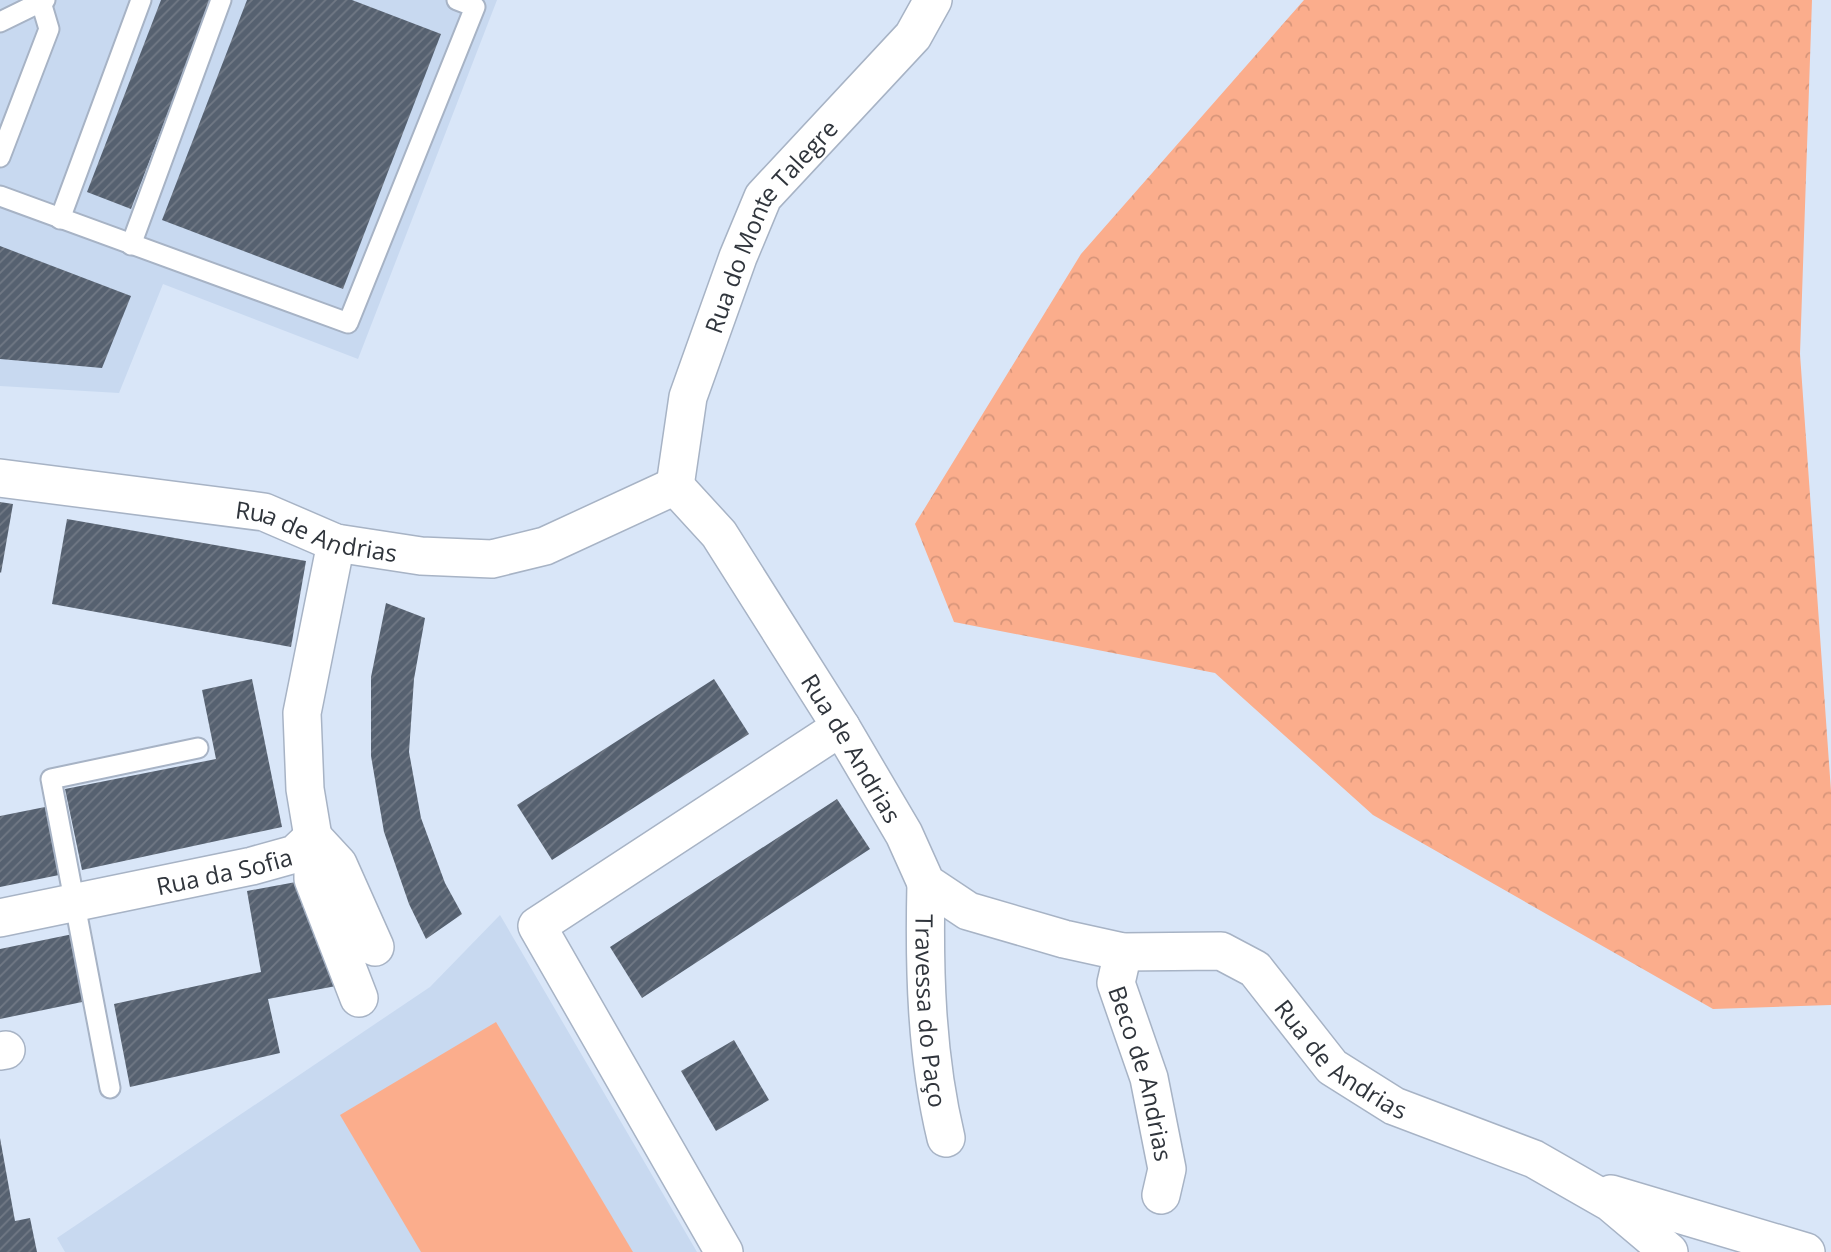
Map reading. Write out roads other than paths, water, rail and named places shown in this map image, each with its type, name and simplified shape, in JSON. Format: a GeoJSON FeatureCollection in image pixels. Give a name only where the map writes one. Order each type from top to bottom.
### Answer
{"type":"FeatureCollection","features":[{"type":"Feature","properties":{"kind":"street","name":"Rua do Monte Talegre"},"geometry":{"type":"LineString","coordinates":[[676,486],[688,397],[738,257],[763,198],[912,36],[933,0]]}},
{"type":"Feature","properties":{"kind":"street","name":"Rua de Andrias"},"geometry":{"type":"LineString","coordinates":[[0,478],[264,512],[336,543],[421,556],[492,559],[545,546],[676,486],[719,534],[841,727],[904,834],[926,883],[968,911],[1064,939],[1123,952],[1222,951],[1255,968],[1332,1067],[1394,1106],[1534,1159],[1611,1203],[1669,1252]]}},
{"type":"Feature","properties":{"kind":"street","name":"Rua da Sofia"},"geometry":{"type":"LineString","coordinates":[[0,918],[76,904],[295,854],[313,838],[305,789],[302,713],[336,543]]}},
{"type":"Feature","properties":{"kind":"street"},"geometry":{"type":"LineString","coordinates":[[724,1252],[537,926],[841,727]]}},
{"type":"Feature","properties":{"kind":"street"},"geometry":{"type":"LineString","coordinates":[[313,838],[338,864],[375,947]]}},
{"type":"Feature","properties":{"kind":"street"},"geometry":{"type":"LineString","coordinates":[[313,838],[313,879],[359,998]]}},
{"type":"Feature","properties":{"kind":"street","name":"Travessa do Paço"},"geometry":{"type":"LineString","coordinates":[[926,883],[924,968],[935,1095],[946,1138]]}},
{"type":"Feature","properties":{"kind":"street","name":"Beco de Andrias"},"geometry":{"type":"LineString","coordinates":[[1123,952],[1116,983],[1149,1078],[1167,1169],[1161,1195]]}},
{"type":"Feature","properties":{"kind":"street"},"geometry":{"type":"LineString","coordinates":[[1577,1184],[1805,1252]]}},
{"type":"Feature","properties":{"kind":"lane"},"geometry":{"type":"LineString","coordinates":[[131,245],[221,0]]}},
{"type":"Feature","properties":{"kind":"lane"},"geometry":{"type":"LineString","coordinates":[[0,196],[348,323],[475,7],[457,0]]}},
{"type":"Feature","properties":{"kind":"lane"},"geometry":{"type":"LineString","coordinates":[[0,22],[43,1],[49,29],[0,157]]}},
{"type":"Feature","properties":{"kind":"lane"},"geometry":{"type":"LineString","coordinates":[[60,219],[137,1]]}},
{"type":"Feature","properties":{"kind":"lane"},"geometry":{"type":"LineString","coordinates":[[110,1088],[51,779],[198,748]]}}]}
